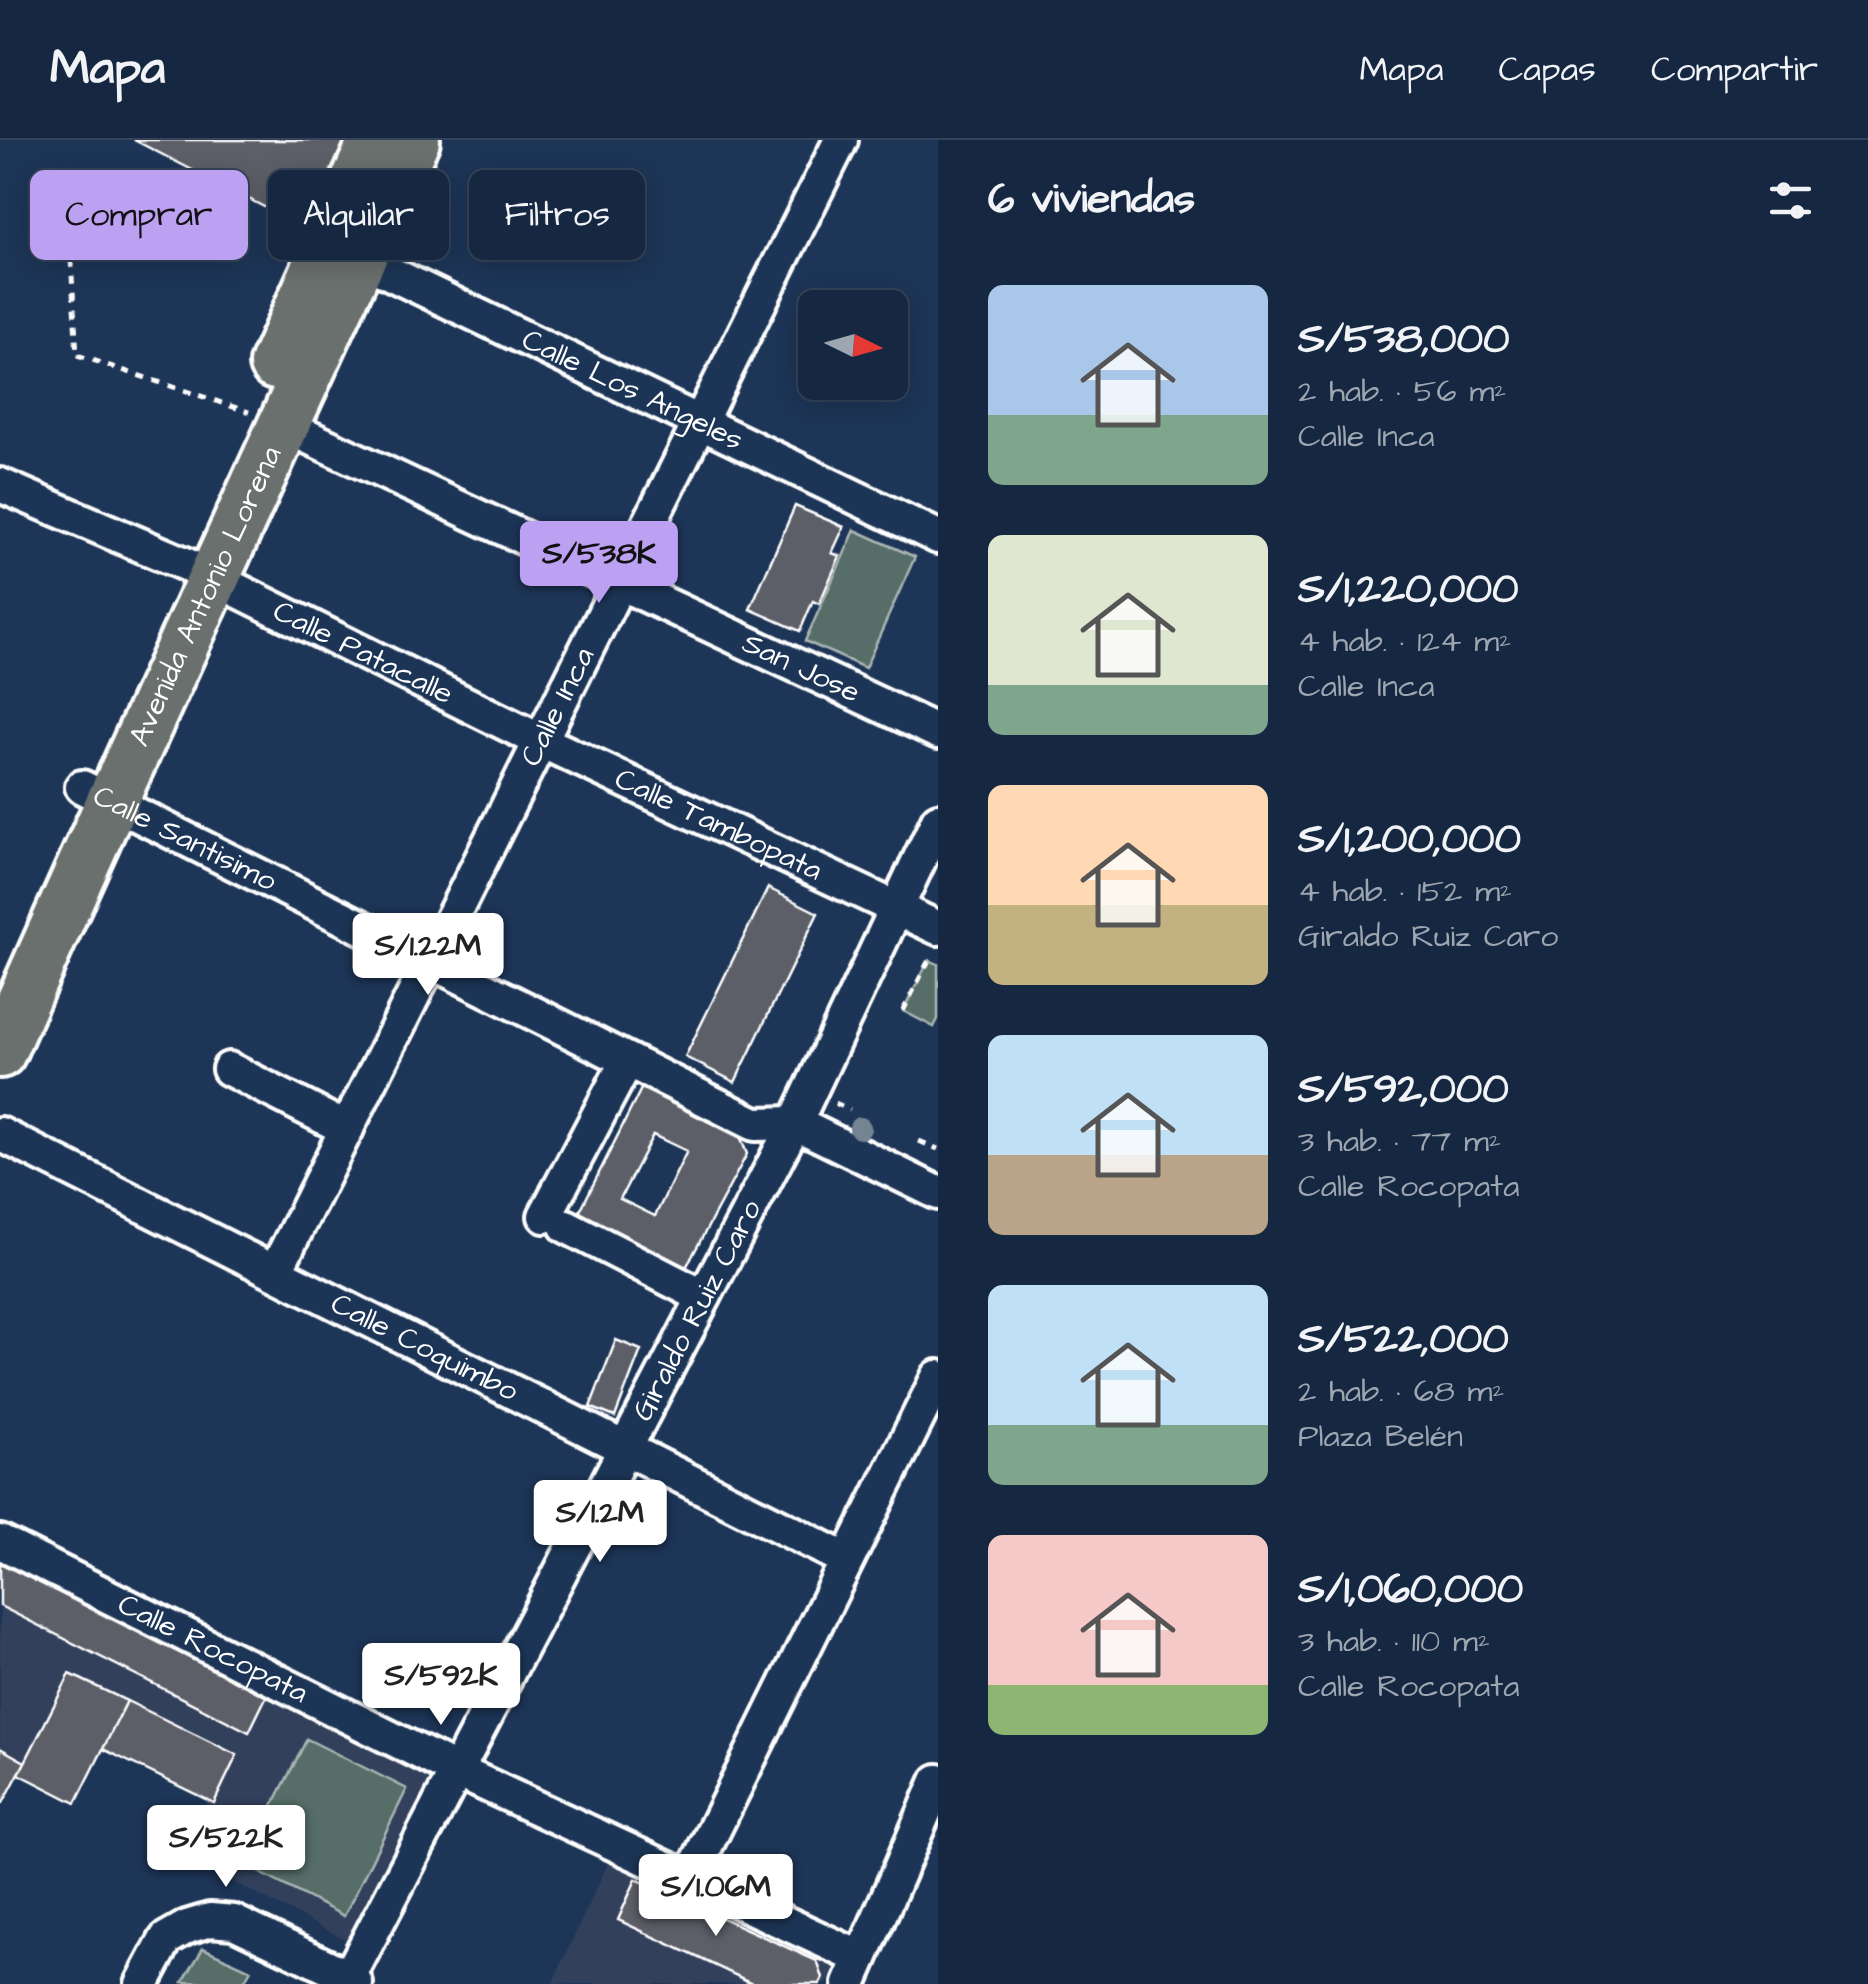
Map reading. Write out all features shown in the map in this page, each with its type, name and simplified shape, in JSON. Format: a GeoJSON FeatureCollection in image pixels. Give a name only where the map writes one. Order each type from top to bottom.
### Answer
{"type":"FeatureCollection","features":[{"type":"Feature","properties":{"kind":"highway","name":"Avenida Antonio Lorena"},"geometry":{"type":"LineString","coordinates":[[367,170],[375,140]]}},
{"type":"Feature","properties":{"kind":"highway","name":"Avenida Antonio Lorena"},"geometry":{"type":"LineString","coordinates":[[395,170],[414,140]]}},
{"type":"Feature","properties":{"kind":"highway","name":"Avenida Antonio Lorena"},"geometry":{"type":"LineString","coordinates":[[0,973],[96,794],[340,260]]}},
{"type":"Feature","properties":{"kind":"highway","name":"Avenida Antonio Lorena"},"geometry":{"type":"LineString","coordinates":[[0,1052],[96,794]]}},
{"type":"Feature","properties":{"kind":"street","name":"Calle Inca"},"geometry":{"type":"LineString","coordinates":[[275,1272],[841,140]]}},
{"type":"Feature","properties":{"kind":"street","name":"Calle Los Angeles"},"geometry":{"type":"LineString","coordinates":[[361,260],[938,537]]}},
{"type":"Feature","properties":{"kind":"street","name":"San Jose"},"geometry":{"type":"LineString","coordinates":[[269,419],[938,732]]}},
{"type":"Feature","properties":{"kind":"street","name":"Calle Patacalle"},"geometry":{"type":"LineString","coordinates":[[0,485],[200,571],[541,742]]}},
{"type":"Feature","properties":{"kind":"street","name":"Calle Tambopata"},"geometry":{"type":"LineString","coordinates":[[541,742],[891,922],[938,928]]}},
{"type":"Feature","properties":{"kind":"street","name":"Calle Santisimo"},"geometry":{"type":"LineString","coordinates":[[96,794],[755,1124],[795,1123],[938,1193]]}},
{"type":"Feature","properties":{"kind":"street","name":"Giraldo Ruiz Caro"},"geometry":{"type":"LineString","coordinates":[[352,1980],[456,1771],[795,1123],[938,820]]}},
{"type":"Feature","properties":{"kind":"street"},"geometry":{"type":"LineString","coordinates":[[628,1061],[556,1221],[704,1298]]}},
{"type":"Feature","properties":{"kind":"street"},"geometry":{"type":"LineString","coordinates":[[229,1069],[347,1129]]}},
{"type":"Feature","properties":{"kind":"street","name":"Calle Coquimbo"},"geometry":{"type":"LineString","coordinates":[[0,1134],[847,1560]]}},
{"type":"Feature","properties":{"kind":"street"},"geometry":{"type":"LineString","coordinates":[[690,1880],[938,1377]]}},
{"type":"Feature","properties":{"kind":"street","name":"Calle Rocopata"},"geometry":{"type":"LineString","coordinates":[[0,1542],[456,1771],[690,1880],[855,1971]]}},
{"type":"Feature","properties":{"kind":"street"},"geometry":{"type":"LineString","coordinates":[[855,1971],[929,1821],[938,1781]]}},
{"type":"Feature","properties":{"kind":"street"},"geometry":{"type":"LineString","coordinates":[[142,1984],[166,1939],[186,1926],[210,1920],[234,1922],[352,1980]]}},
{"type":"Feature","properties":{"kind":"path"},"geometry":{"type":"LineString","coordinates":[[65,164],[77,355],[269,419]]}},
{"type":"Feature","properties":{"kind":"path"},"geometry":{"type":"LineString","coordinates":[[891,922],[929,960],[904,1011]]}},
{"type":"Feature","properties":{"kind":"path"},"geometry":{"type":"LineString","coordinates":[[919,1141],[938,1150]]}},
{"type":"Feature","properties":{"kind":"shaded area"},"geometry":{"type":"Polygon","coordinates":[[[0,1555],[438,1776],[354,1944],[178,1854],[208,1800],[104,1749],[76,1803],[19,1774],[3,1803],[0,1801],[0,1555]]]}},
{"type":"Feature","properties":{"kind":"shaded area"},"geometry":{"type":"Polygon","coordinates":[[[609,1861],[836,1966],[827,1984],[552,1984],[609,1861]]]}},
{"type":"Feature","properties":{"kind":"green space"},"geometry":{"type":"Polygon","coordinates":[[[855,530],[915,557],[865,668],[805,641],[855,530]]]}},
{"type":"Feature","properties":{"kind":"green space"},"geometry":{"type":"Polygon","coordinates":[[[929,960],[938,964],[938,1019],[934,1027],[903,1011],[929,960]]]}},
{"type":"Feature","properties":{"kind":"green space"},"geometry":{"type":"Polygon","coordinates":[[[307,1739],[407,1789],[344,1916],[243,1864],[307,1739]]]}},
{"type":"Feature","properties":{"kind":"green space"},"geometry":{"type":"Polygon","coordinates":[[[203,1948],[251,1970],[243,1984],[183,1982],[203,1948]]]}},
{"type":"Feature","properties":{"kind":"building"},"geometry":{"type":"Polygon","coordinates":[[[134,140],[344,140],[353,145],[341,170],[268,170],[268,209],[248,199],[248,170],[192,170],[134,140]]]}},
{"type":"Feature","properties":{"kind":"building"},"geometry":{"type":"Polygon","coordinates":[[[795,506],[844,527],[832,553],[840,556],[819,604],[813,601],[800,631],[750,609],[795,506]]]}},
{"type":"Feature","properties":{"kind":"building"},"geometry":{"type":"Polygon","coordinates":[[[768,888],[818,913],[735,1082],[685,1057],[768,888]]]}},
{"type":"Feature","properties":{"kind":"building"},"geometry":{"type":"Polygon","coordinates":[[[642,1087],[740,1136],[747,1154],[683,1273],[574,1223],[642,1087]],[[653,1135],[620,1199],[655,1216],[687,1151],[653,1135]]]}},
{"type":"Feature","properties":{"kind":"building"},"geometry":{"type":"Polygon","coordinates":[[[616,1340],[641,1350],[615,1417],[590,1407],[616,1340]]]}},
{"type":"Feature","properties":{"kind":"building"},"geometry":{"type":"Polygon","coordinates":[[[0,1555],[269,1691],[249,1732],[0,1606],[0,1555]]]}},
{"type":"Feature","properties":{"kind":"building"},"geometry":{"type":"Polygon","coordinates":[[[70,1674],[127,1701],[76,1803],[19,1774],[70,1674]]]}},
{"type":"Feature","properties":{"kind":"building"},"geometry":{"type":"Polygon","coordinates":[[[127,1701],[237,1755],[214,1803],[103,1749],[127,1701]]]}},
{"type":"Feature","properties":{"kind":"building"},"geometry":{"type":"Polygon","coordinates":[[[0,1748],[25,1762],[3,1803],[0,1801],[0,1748]]]}},
{"type":"Feature","properties":{"kind":"building"},"geometry":{"type":"Polygon","coordinates":[[[636,1879],[817,1961],[823,1978],[820,1984],[754,1984],[618,1920],[636,1879]]]}}]}
